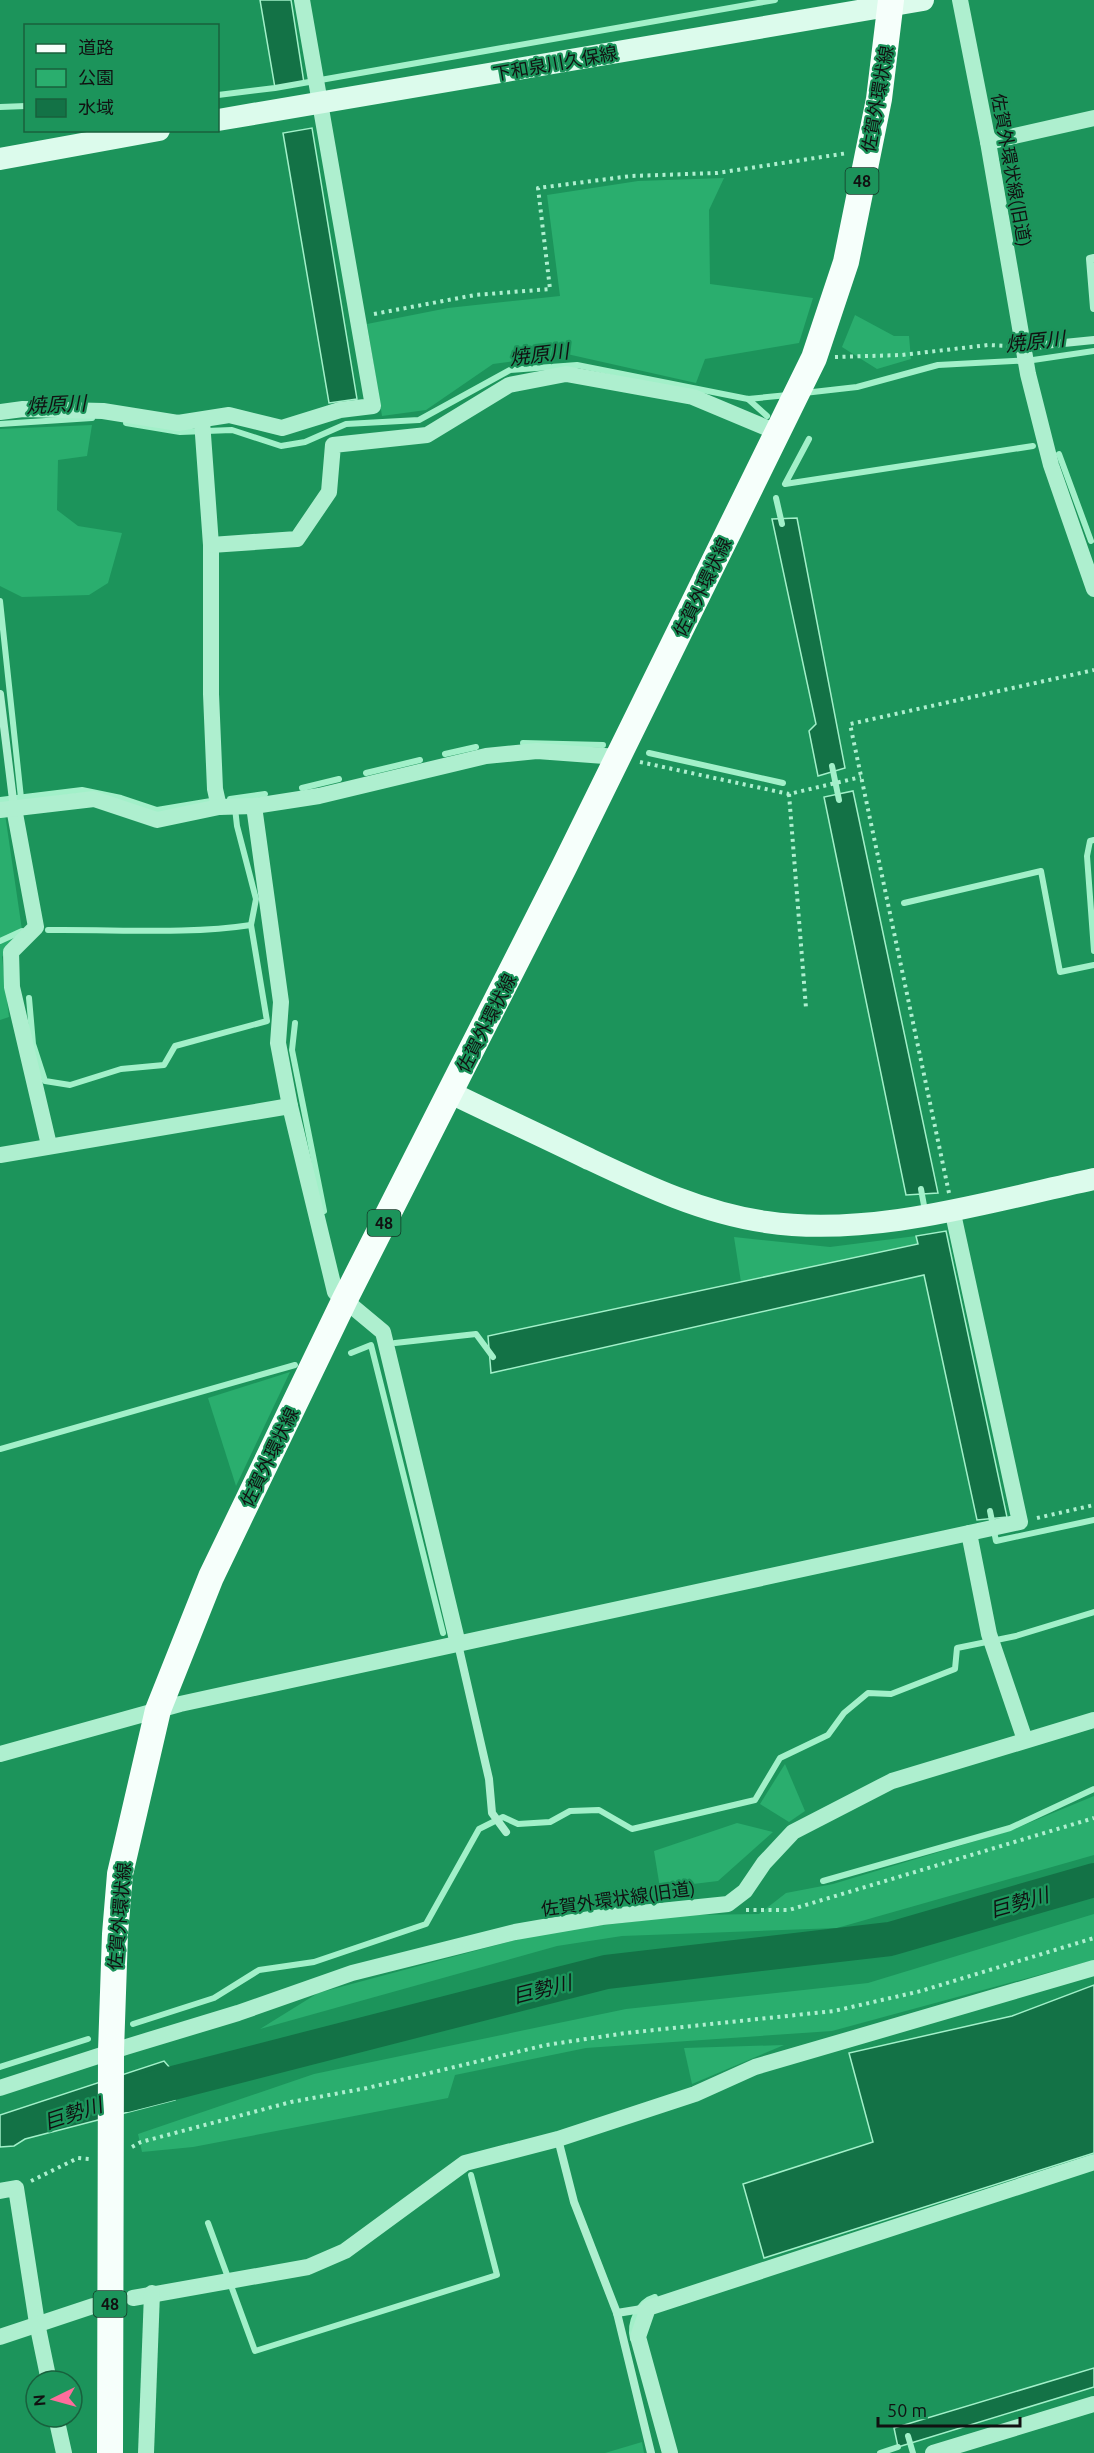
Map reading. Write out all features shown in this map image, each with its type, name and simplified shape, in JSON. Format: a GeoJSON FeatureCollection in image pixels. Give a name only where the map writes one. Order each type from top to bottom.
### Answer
{"type":"FeatureCollection","features":[{"type":"Feature","properties":{"kind":"main road","name":"佐賀外環状線"},"geometry":{"type":"LineString","coordinates":[[111,2051],[120,1874],[158,1710],[211,1577],[345,1299],[451,1093],[779,433],[814,358],[846,262],[879,99],[892,3]]}},
{"type":"Feature","properties":{"kind":"main road","name":"48"},"geometry":{"type":"LineString","coordinates":[[110,2453],[111,2051]]}},
{"type":"Feature","properties":{"kind":"street"},"geometry":{"type":"LineString","coordinates":[[0,412],[22,409],[103,411],[178,423],[229,415],[282,428],[347,409],[372,406],[302,0]]}},
{"type":"Feature","properties":{"kind":"street","name":"下和泉川久保線"},"geometry":{"type":"LineString","coordinates":[[219,120],[892,3],[923,0]]}},
{"type":"Feature","properties":{"kind":"street","name":"佐賀外環状線(旧道)"},"geometry":{"type":"LineString","coordinates":[[960,0],[988,142],[1028,374],[1051,465],[1094,589]]}},
{"type":"Feature","properties":{"kind":"street"},"geometry":{"type":"LineString","coordinates":[[988,142],[1094,118]]}},
{"type":"Feature","properties":{"kind":"street"},"geometry":{"type":"LineString","coordinates":[[0,159],[148,132]]}},
{"type":"Feature","properties":{"kind":"street"},"geometry":{"type":"LineString","coordinates":[[212,545],[297,539],[329,492],[333,445],[427,435],[509,385],[566,374],[589,378],[693,397],[779,433]]}},
{"type":"Feature","properties":{"kind":"street"},"geometry":{"type":"LineString","coordinates":[[202,421],[212,545],[211,694],[215,789],[237,807],[281,1002],[278,1043],[290,1106],[334,1292],[383,1332],[458,1644]]}},
{"type":"Feature","properties":{"kind":"street"},"geometry":{"type":"LineString","coordinates":[[49,1145],[12,987],[11,952],[36,927],[7,809],[94,799],[158,820],[319,796],[486,756],[537,751],[618,757]]}},
{"type":"Feature","properties":{"kind":"street"},"geometry":{"type":"LineString","coordinates":[[451,1093],[656,1191],[720,1212],[766,1222],[836,1226],[908,1219],[1094,1179]]}},
{"type":"Feature","properties":{"kind":"street"},"geometry":{"type":"LineString","coordinates":[[0,1155],[290,1106]]}},
{"type":"Feature","properties":{"kind":"street"},"geometry":{"type":"LineString","coordinates":[[0,1754],[158,1710],[1020,1522],[952,1209]]}},
{"type":"Feature","properties":{"kind":"street"},"geometry":{"type":"LineString","coordinates":[[985,1530],[991,1641],[1025,1740]]}},
{"type":"Feature","properties":{"kind":"street"},"geometry":{"type":"LineString","coordinates":[[728,1904],[745,1891],[764,1863],[793,1832],[892,1780],[1094,1720]]}},
{"type":"Feature","properties":{"kind":"street","name":"佐賀外環状線(旧道)"},"geometry":{"type":"LineString","coordinates":[[0,2088],[111,2051],[238,2013],[352,1973],[515,1932],[602,1917],[728,1904]]}},
{"type":"Feature","properties":{"kind":"street"},"geometry":{"type":"LineString","coordinates":[[133,2298],[308,2266],[345,2251],[465,2163],[558,2139],[695,2094],[755,2067],[1094,1968]]}},
{"type":"Feature","properties":{"kind":"street"},"geometry":{"type":"LineString","coordinates":[[670,2453],[639,2337],[648,2308],[1094,2162]]}},
{"type":"Feature","properties":{"kind":"street"},"geometry":{"type":"LineString","coordinates":[[8,2189],[46,2369]]}},
{"type":"Feature","properties":{"kind":"street"},"geometry":{"type":"LineString","coordinates":[[146,2453],[153,2293]]}},
{"type":"Feature","properties":{"kind":"street"},"geometry":{"type":"LineString","coordinates":[[0,2337],[36,2323],[93,2306]]}},
{"type":"Feature","properties":{"kind":"street"},"geometry":{"type":"LineString","coordinates":[[933,2453],[1094,2404]]}},
{"type":"Feature","properties":{"kind":"street"},"geometry":{"type":"LineString","coordinates":[[59,2429],[64,2453]]}},
{"type":"Feature","properties":{"kind":"lane"},"geometry":{"type":"LineString","coordinates":[[1094,258],[1090,258],[1094,309]]}},
{"type":"Feature","properties":{"kind":"lane"},"geometry":{"type":"LineString","coordinates":[[1024,347],[1094,340]]}},
{"type":"Feature","properties":{"kind":"lane"},"geometry":{"type":"LineString","coordinates":[[0,694],[10,790],[7,809]]}},
{"type":"Feature","properties":{"kind":"lane"},"geometry":{"type":"LineString","coordinates":[[458,1644],[489,1779],[492,1813],[497,1824],[506,1832]]}},
{"type":"Feature","properties":{"kind":"lane"},"geometry":{"type":"LineString","coordinates":[[558,2139],[574,2202],[617,2313],[651,2453]]}},
{"type":"Feature","properties":{"kind":"lane"},"geometry":{"type":"LineString","coordinates":[[617,2313],[648,2308]]}},
{"type":"Feature","properties":{"kind":"path"},"geometry":{"type":"LineString","coordinates":[[358,316],[475,295],[550,289],[538,188],[631,176],[717,173],[868,150]]}},
{"type":"Feature","properties":{"kind":"path"},"geometry":{"type":"LineString","coordinates":[[814,358],[902,355],[988,345],[1024,347]]}},
{"type":"Feature","properties":{"kind":"path"},"geometry":{"type":"LineString","coordinates":[[952,1209],[850,724],[1094,670]]}},
{"type":"Feature","properties":{"kind":"path"},"geometry":{"type":"LineString","coordinates":[[618,757],[789,794],[861,777]]}},
{"type":"Feature","properties":{"kind":"path"},"geometry":{"type":"LineString","coordinates":[[789,794],[806,1008]]}},
{"type":"Feature","properties":{"kind":"path"},"geometry":{"type":"LineString","coordinates":[[1020,1522],[1094,1505]]}},
{"type":"Feature","properties":{"kind":"path"},"geometry":{"type":"LineString","coordinates":[[728,1904],[750,1912],[789,1910],[1094,1818]]}},
{"type":"Feature","properties":{"kind":"path"},"geometry":{"type":"LineString","coordinates":[[8,2189],[78,2158],[112,2155],[141,2142],[291,2102],[367,2088],[546,2045],[626,2033],[834,2012],[921,1991],[1094,1938]]}},
{"type":"Feature","properties":{"kind":"green space"},"geometry":{"type":"Polygon","coordinates":[[[724,178],[709,210],[710,284],[813,298],[799,343],[705,359],[696,383],[567,354],[493,364],[426,410],[382,416],[367,324],[448,308],[560,296],[547,195],[638,181],[724,178]]]}},
{"type":"Feature","properties":{"kind":"green space"},"geometry":{"type":"Polygon","coordinates":[[[855,315],[894,336],[909,336],[911,359],[877,369],[842,347],[855,315]]]}},
{"type":"Feature","properties":{"kind":"green space"},"geometry":{"type":"Polygon","coordinates":[[[92,425],[87,456],[58,460],[57,510],[78,526],[122,533],[108,583],[89,595],[22,597],[0,586],[0,429],[92,425]]]}},
{"type":"Feature","properties":{"kind":"green space"},"geometry":{"type":"Polygon","coordinates":[[[5,814],[22,930],[2,957],[9,1017],[0,1020],[0,815],[5,814]]]}},
{"type":"Feature","properties":{"kind":"green space"},"geometry":{"type":"Polygon","coordinates":[[[916,1236],[918,1244],[741,1282],[734,1237],[830,1247],[916,1236]]]}},
{"type":"Feature","properties":{"kind":"green space"},"geometry":{"type":"Polygon","coordinates":[[[290,1372],[236,1486],[208,1398],[290,1372]]]}},
{"type":"Feature","properties":{"kind":"green space"},"geometry":{"type":"Polygon","coordinates":[[[785,1764],[805,1811],[789,1822],[760,1804],[785,1764]]]}},
{"type":"Feature","properties":{"kind":"green space"},"geometry":{"type":"Polygon","coordinates":[[[1094,1796],[1094,1855],[837,1928],[622,1936],[557,1946],[260,2029],[318,1993],[545,1932],[690,1915],[759,1914],[786,1893],[833,1884],[1012,1830],[1094,1796]]]}},
{"type":"Feature","properties":{"kind":"green space"},"geometry":{"type":"Polygon","coordinates":[[[737,1823],[773,1832],[718,1881],[660,1888],[654,1851],[737,1823]]]}},
{"type":"Feature","properties":{"kind":"green space"},"geometry":{"type":"Polygon","coordinates":[[[1094,1914],[1094,1960],[832,2031],[586,2048],[455,2075],[448,2098],[193,2147],[142,2152],[138,2134],[314,2074],[626,2009],[868,1983],[1094,1914]]]}},
{"type":"Feature","properties":{"kind":"green space"},"geometry":{"type":"Polygon","coordinates":[[[784,2045],[692,2084],[684,2048],[784,2045]]]}},
{"type":"Feature","properties":{"kind":"green space"},"geometry":{"type":"Polygon","coordinates":[[[642,2442],[644,2453],[605,2453],[642,2442]]]}},
{"type":"Feature","properties":{"kind":"water"},"geometry":{"type":"Polygon","coordinates":[[[260,0],[291,0],[304,83],[275,88],[260,0]]]}},
{"type":"Feature","properties":{"kind":"water"},"geometry":{"type":"Polygon","coordinates":[[[312,128],[357,399],[329,403],[283,133],[312,128]]]}},
{"type":"Feature","properties":{"kind":"water"},"geometry":{"type":"Polygon","coordinates":[[[797,518],[845,768],[818,776],[809,731],[816,724],[772,519],[797,518]]]}},
{"type":"Feature","properties":{"kind":"water"},"geometry":{"type":"Polygon","coordinates":[[[853,791],[938,1193],[906,1195],[824,797],[853,791]]]}},
{"type":"Feature","properties":{"kind":"water"},"geometry":{"type":"Polygon","coordinates":[[[946,1231],[1007,1517],[977,1520],[924,1275],[491,1373],[488,1336],[918,1244],[916,1236],[946,1231]]]}},
{"type":"Feature","properties":{"kind":"water"},"geometry":{"type":"Polygon","coordinates":[[[1094,1985],[1094,2153],[764,2258],[743,2184],[873,2142],[849,2053],[1012,2016],[1094,1985]]]}},
{"type":"Feature","properties":{"kind":"water"},"geometry":{"type":"Polygon","coordinates":[[[164,2061],[171,2069],[175,2100],[25,2139],[14,2146],[0,2147],[0,2115],[164,2061]]]}},
{"type":"Feature","properties":{"kind":"water"},"geometry":{"type":"Polygon","coordinates":[[[1094,2368],[1094,2387],[898,2447],[894,2428],[1094,2368]]]}},
{"type":"Feature","properties":{"kind":"waterway"},"geometry":{"type":"LineString","coordinates":[[219,95],[275,88],[775,0]]}},
{"type":"Feature","properties":{"kind":"waterway"},"geometry":{"type":"LineString","coordinates":[[0,107],[24,106]]}},
{"type":"Feature","properties":{"kind":"waterway","name":"焼原川"},"geometry":{"type":"LineString","coordinates":[[804,393],[857,387],[938,365],[1033,360],[1094,351]]}},
{"type":"Feature","properties":{"kind":"waterway","name":"焼原川"},"geometry":{"type":"LineString","coordinates":[[126,423],[180,432],[232,430],[281,446],[305,442],[346,424],[419,420],[510,370],[577,365],[748,399],[788,395]]}},
{"type":"Feature","properties":{"kind":"waterway"},"geometry":{"type":"LineString","coordinates":[[748,399],[767,416]]}},
{"type":"Feature","properties":{"kind":"waterway","name":"焼原川"},"geometry":{"type":"LineString","coordinates":[[0,424],[92,418]]}},
{"type":"Feature","properties":{"kind":"waterway"},"geometry":{"type":"LineString","coordinates":[[809,439],[785,484],[1033,446]]}},
{"type":"Feature","properties":{"kind":"waterway"},"geometry":{"type":"LineString","coordinates":[[1059,454],[1091,541]]}},
{"type":"Feature","properties":{"kind":"waterway"},"geometry":{"type":"LineString","coordinates":[[776,498],[782,524]]}},
{"type":"Feature","properties":{"kind":"waterway"},"geometry":{"type":"LineString","coordinates":[[0,601],[21,798]]}},
{"type":"Feature","properties":{"kind":"waterway"},"geometry":{"type":"LineString","coordinates":[[523,743],[603,745]]}},
{"type":"Feature","properties":{"kind":"waterway"},"geometry":{"type":"LineString","coordinates":[[445,754],[476,747]]}},
{"type":"Feature","properties":{"kind":"waterway"},"geometry":{"type":"LineString","coordinates":[[649,753],[783,783]]}},
{"type":"Feature","properties":{"kind":"waterway"},"geometry":{"type":"LineString","coordinates":[[366,773],[420,760]]}},
{"type":"Feature","properties":{"kind":"waterway"},"geometry":{"type":"LineString","coordinates":[[832,766],[839,800]]}},
{"type":"Feature","properties":{"kind":"waterway"},"geometry":{"type":"LineString","coordinates":[[302,788],[339,779]]}},
{"type":"Feature","properties":{"kind":"waterway"},"geometry":{"type":"LineString","coordinates":[[0,800],[82,790],[121,798],[157,810],[217,800]]}},
{"type":"Feature","properties":{"kind":"waterway"},"geometry":{"type":"LineString","coordinates":[[230,799],[265,794]]}},
{"type":"Feature","properties":{"kind":"waterway"},"geometry":{"type":"LineString","coordinates":[[29,998],[33,1044],[45,1081],[70,1085],[121,1069],[164,1065],[175,1046],[267,1021],[251,925],[256,899],[237,826],[235,808]]}},
{"type":"Feature","properties":{"kind":"waterway"},"geometry":{"type":"LineString","coordinates":[[1094,840],[1090,841],[1087,856],[1094,951]]}},
{"type":"Feature","properties":{"kind":"waterway"},"geometry":{"type":"LineString","coordinates":[[904,903],[1041,871],[1060,972],[1094,965]]}},
{"type":"Feature","properties":{"kind":"waterway"},"geometry":{"type":"LineString","coordinates":[[48,930],[176,931],[251,925]]}},
{"type":"Feature","properties":{"kind":"waterway"},"geometry":{"type":"LineString","coordinates":[[0,941],[22,931]]}},
{"type":"Feature","properties":{"kind":"waterway"},"geometry":{"type":"LineString","coordinates":[[295,1023],[292,1050],[324,1211]]}},
{"type":"Feature","properties":{"kind":"waterway"},"geometry":{"type":"LineString","coordinates":[[921,1189],[925,1211]]}},
{"type":"Feature","properties":{"kind":"waterway"},"geometry":{"type":"LineString","coordinates":[[395,1343],[476,1334],[493,1357]]}},
{"type":"Feature","properties":{"kind":"waterway"},"geometry":{"type":"LineString","coordinates":[[351,1353],[371,1345],[443,1633]]}},
{"type":"Feature","properties":{"kind":"waterway"},"geometry":{"type":"LineString","coordinates":[[0,1449],[295,1365]]}},
{"type":"Feature","properties":{"kind":"waterway"},"geometry":{"type":"LineString","coordinates":[[990,1511],[996,1541],[1094,1520]]}},
{"type":"Feature","properties":{"kind":"waterway"},"geometry":{"type":"LineString","coordinates":[[133,2024],[214,1998],[259,1970],[314,1962],[426,1924],[479,1829],[503,1817],[518,1824],[550,1822],[570,1811],[599,1810],[632,1829],[755,1800],[780,1758],[828,1735],[844,1713],[868,1693],[891,1694],[955,1669],[957,1648],[1016,1636],[1094,1612]]}},
{"type":"Feature","properties":{"kind":"waterway"},"geometry":{"type":"LineString","coordinates":[[823,1881],[1010,1828],[1094,1789]]}},
{"type":"Feature","properties":{"kind":"waterway","name":"巨勢川"},"geometry":{"type":"LineString","coordinates":[[126,2095],[606,1972],[890,1939],[1094,1880]]}},
{"type":"Feature","properties":{"kind":"waterway"},"geometry":{"type":"LineString","coordinates":[[0,2067],[88,2039]]}},
{"type":"Feature","properties":{"kind":"waterway"},"geometry":{"type":"LineString","coordinates":[[208,2223],[255,2351],[497,2275],[471,2175]]}},
{"type":"Feature","properties":{"kind":"waterway"},"geometry":{"type":"LineString","coordinates":[[633,2339],[632,2326],[636,2314],[644,2303],[655,2297]]}},
{"type":"Feature","properties":{"kind":"waterway"},"geometry":{"type":"LineString","coordinates":[[908,2436],[913,2453]]}},
{"type":"Feature","properties":{"kind":"waterway"},"geometry":{"type":"LineString","coordinates":[[880,2453],[898,2447]]}}]}
